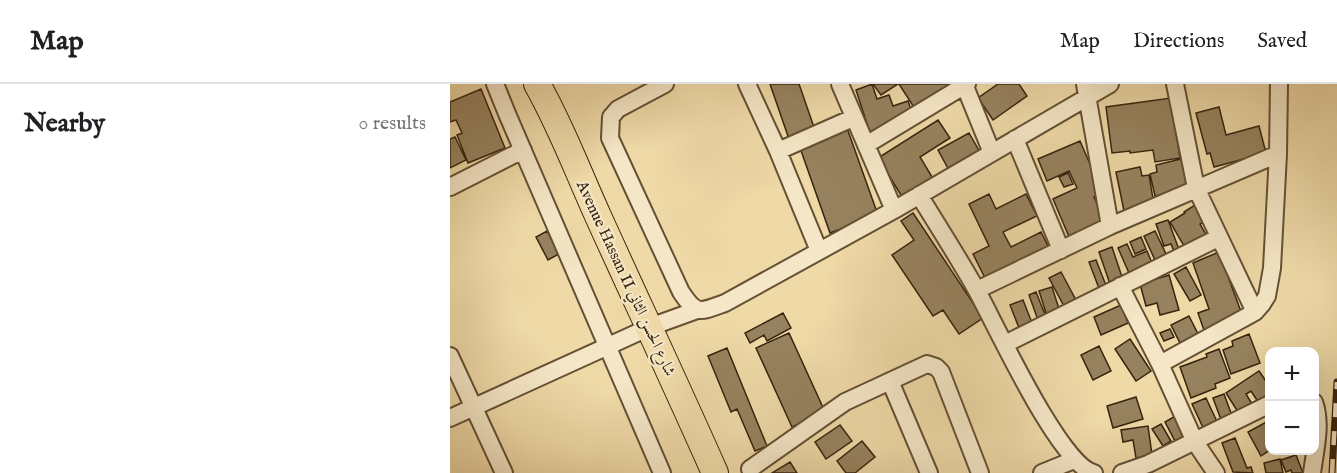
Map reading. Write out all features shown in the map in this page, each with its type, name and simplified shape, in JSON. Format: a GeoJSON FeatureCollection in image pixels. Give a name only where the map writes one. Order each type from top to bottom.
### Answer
{"type":"FeatureCollection","features":[{"type":"Feature","properties":{"kind":"main road","name":"Avenue Hassan II شارع الحسن الثاني"},"geometry":{"type":"LineString","coordinates":[[537,84],[715,473]]}},
{"type":"Feature","properties":{"kind":"street"},"geometry":{"type":"LineString","coordinates":[[495,84],[662,473]]}},
{"type":"Feature","properties":{"kind":"street"},"geometry":{"type":"LineString","coordinates":[[665,84],[618,109],[611,117],[610,138],[681,292],[689,304],[697,310]]}},
{"type":"Feature","properties":{"kind":"street"},"geometry":{"type":"LineString","coordinates":[[747,84],[778,151],[819,251]]}},
{"type":"Feature","properties":{"kind":"street"},"geometry":{"type":"LineString","coordinates":[[840,84],[894,210]]}},
{"type":"Feature","properties":{"kind":"street"},"geometry":{"type":"LineString","coordinates":[[866,145],[965,84],[992,153]]}},
{"type":"Feature","properties":{"kind":"street"},"geometry":{"type":"LineString","coordinates":[[450,418],[650,327],[697,310],[705,310],[725,303],[992,153],[1086,90],[1110,84]]}},
{"type":"Feature","properties":{"kind":"street"},"geometry":{"type":"LineString","coordinates":[[1175,84],[1196,188],[1255,312]]}},
{"type":"Feature","properties":{"kind":"street"},"geometry":{"type":"LineString","coordinates":[[1160,364],[1255,312],[1267,296],[1272,268],[1279,84]]}},
{"type":"Feature","properties":{"kind":"street"},"geometry":{"type":"LineString","coordinates":[[1086,90],[1110,226]]}},
{"type":"Feature","properties":{"kind":"street"},"geometry":{"type":"LineString","coordinates":[[778,151],[853,118]]}},
{"type":"Feature","properties":{"kind":"street"},"geometry":{"type":"LineString","coordinates":[[1015,139],[1061,250]]}},
{"type":"Feature","properties":{"kind":"street"},"geometry":{"type":"LineString","coordinates":[[450,186],[522,150]]}},
{"type":"Feature","properties":{"kind":"street"},"geometry":{"type":"LineString","coordinates":[[977,290],[1110,226],[1278,154]]}},
{"type":"Feature","properties":{"kind":"street"},"geometry":{"type":"LineString","coordinates":[[919,195],[977,290],[1039,408],[1074,460],[1090,473]]}},
{"type":"Feature","properties":{"kind":"street"},"geometry":{"type":"LineString","coordinates":[[1005,344],[1218,238]]}},
{"type":"Feature","properties":{"kind":"street"},"geometry":{"type":"LineString","coordinates":[[1120,286],[1160,364],[1195,442],[1216,473]]}},
{"type":"Feature","properties":{"kind":"street"},"geometry":{"type":"LineString","coordinates":[[450,357],[504,473]]}},
{"type":"Feature","properties":{"kind":"street"},"geometry":{"type":"LineString","coordinates":[[750,469],[845,402],[927,364],[939,369],[980,473]]}},
{"type":"Feature","properties":{"kind":"street"},"geometry":{"type":"LineString","coordinates":[[890,381],[928,473]]}},
{"type":"Feature","properties":{"kind":"street"},"geometry":{"type":"LineString","coordinates":[[1122,473],[1148,464],[1195,442],[1265,406]]}},
{"type":"Feature","properties":{"kind":"street"},"geometry":{"type":"LineString","coordinates":[[1312,473],[1314,455]]}},
{"type":"Feature","properties":{"kind":"street"},"geometry":{"type":"LineString","coordinates":[[1042,473],[1074,460]]}},
{"type":"Feature","properties":{"kind":"building"},"geometry":{"type":"Polygon","coordinates":[[[770,84],[799,84],[816,133],[790,142],[770,84]]]}},
{"type":"Feature","properties":{"kind":"building"},"geometry":{"type":"Polygon","coordinates":[[[872,84],[877,99],[889,95],[893,106],[908,101],[912,112],[893,119],[894,125],[870,133],[856,90],[872,84]]]}},
{"type":"Feature","properties":{"kind":"building"},"geometry":{"type":"Polygon","coordinates":[[[873,84],[898,84],[881,95],[873,84]]]}},
{"type":"Feature","properties":{"kind":"building"},"geometry":{"type":"Polygon","coordinates":[[[899,84],[952,84],[915,109],[899,84]]]}},
{"type":"Feature","properties":{"kind":"building"},"geometry":{"type":"Polygon","coordinates":[[[998,84],[1019,84],[1027,96],[993,120],[978,98],[998,84]]]}},
{"type":"Feature","properties":{"kind":"building"},"geometry":{"type":"Polygon","coordinates":[[[481,89],[505,148],[468,163],[457,135],[462,133],[456,120],[450,122],[450,102],[481,89]]]}},
{"type":"Feature","properties":{"kind":"building"},"geometry":{"type":"Polygon","coordinates":[[[1171,98],[1180,158],[1155,162],[1153,150],[1112,153],[1106,107],[1171,98]]]}},
{"type":"Feature","properties":{"kind":"building"},"geometry":{"type":"Polygon","coordinates":[[[1219,107],[1226,135],[1259,126],[1266,153],[1214,167],[1210,153],[1207,154],[1196,113],[1219,107]]]}},
{"type":"Feature","properties":{"kind":"building"},"geometry":{"type":"Polygon","coordinates":[[[938,120],[950,138],[920,157],[935,182],[904,200],[878,158],[938,120]]]}},
{"type":"Feature","properties":{"kind":"building"},"geometry":{"type":"Polygon","coordinates":[[[847,128],[878,215],[830,233],[799,145],[847,128]]]}},
{"type":"Feature","properties":{"kind":"building"},"geometry":{"type":"Polygon","coordinates":[[[969,133],[981,154],[950,172],[938,150],[969,133]]]}},
{"type":"Feature","properties":{"kind":"building"},"geometry":{"type":"Polygon","coordinates":[[[455,137],[466,160],[450,168],[450,139],[455,137]]]}},
{"type":"Feature","properties":{"kind":"building"},"geometry":{"type":"Polygon","coordinates":[[[1080,141],[1103,194],[1094,197],[1106,224],[1070,239],[1053,199],[1077,188],[1069,171],[1047,181],[1038,159],[1080,141]]]}},
{"type":"Feature","properties":{"kind":"building"},"geometry":{"type":"Polygon","coordinates":[[[1181,159],[1188,189],[1155,196],[1150,174],[1157,172],[1156,165],[1181,159]]]}},
{"type":"Feature","properties":{"kind":"building"},"geometry":{"type":"Polygon","coordinates":[[[1140,167],[1142,176],[1149,175],[1154,205],[1124,211],[1116,172],[1140,167]]]}},
{"type":"Feature","properties":{"kind":"building"},"geometry":{"type":"Polygon","coordinates":[[[1068,173],[1073,184],[1064,187],[1059,177],[1068,173]]]}},
{"type":"Feature","properties":{"kind":"building"},"geometry":{"type":"Polygon","coordinates":[[[989,194],[996,209],[1026,194],[1037,216],[1003,232],[1011,247],[1041,232],[1050,250],[987,282],[973,254],[989,246],[969,204],[989,194]]]}},
{"type":"Feature","properties":{"kind":"building"},"geometry":{"type":"Polygon","coordinates":[[[1195,205],[1204,222],[1200,224],[1208,238],[1187,251],[1170,222],[1195,205]]]}},
{"type":"Feature","properties":{"kind":"building"},"geometry":{"type":"Polygon","coordinates":[[[913,213],[983,318],[959,334],[943,310],[933,316],[892,255],[914,240],[901,221],[913,213]]]}},
{"type":"Feature","properties":{"kind":"building"},"geometry":{"type":"Polygon","coordinates":[[[1168,220],[1180,252],[1175,254],[1171,244],[1164,246],[1156,224],[1168,220]]]}},
{"type":"Feature","properties":{"kind":"building"},"geometry":{"type":"Polygon","coordinates":[[[547,231],[559,254],[548,260],[536,237],[547,231]]]}},
{"type":"Feature","properties":{"kind":"building"},"geometry":{"type":"Polygon","coordinates":[[[1155,231],[1166,254],[1155,260],[1144,236],[1155,231]]]}},
{"type":"Feature","properties":{"kind":"building"},"geometry":{"type":"Polygon","coordinates":[[[1141,237],[1146,249],[1135,254],[1130,242],[1141,237]]]}},
{"type":"Feature","properties":{"kind":"building"},"geometry":{"type":"Polygon","coordinates":[[[1127,244],[1133,257],[1147,251],[1152,263],[1129,273],[1118,248],[1127,244]]]}},
{"type":"Feature","properties":{"kind":"building"},"geometry":{"type":"Polygon","coordinates":[[[1112,247],[1124,283],[1111,287],[1099,252],[1112,247]]]}},
{"type":"Feature","properties":{"kind":"building"},"geometry":{"type":"Polygon","coordinates":[[[1219,252],[1243,317],[1205,333],[1198,313],[1209,309],[1193,263],[1219,252]]]}},
{"type":"Feature","properties":{"kind":"building"},"geometry":{"type":"Polygon","coordinates":[[[1096,260],[1107,288],[1100,291],[1089,262],[1096,260]]]}},
{"type":"Feature","properties":{"kind":"building"},"geometry":{"type":"Polygon","coordinates":[[[1186,267],[1201,295],[1190,301],[1174,274],[1186,267]]]}},
{"type":"Feature","properties":{"kind":"building"},"geometry":{"type":"Polygon","coordinates":[[[1061,272],[1077,302],[1065,308],[1049,278],[1061,272]]]}},
{"type":"Feature","properties":{"kind":"building"},"geometry":{"type":"Polygon","coordinates":[[[1169,275],[1179,310],[1160,315],[1157,303],[1146,306],[1140,284],[1169,275]]]}},
{"type":"Feature","properties":{"kind":"building"},"geometry":{"type":"Polygon","coordinates":[[[1052,287],[1060,312],[1047,316],[1039,291],[1052,287]]]}},
{"type":"Feature","properties":{"kind":"building"},"geometry":{"type":"Polygon","coordinates":[[[1036,292],[1046,317],[1038,320],[1029,295],[1036,292]]]}},
{"type":"Feature","properties":{"kind":"building"},"geometry":{"type":"Polygon","coordinates":[[[1023,300],[1034,328],[1021,333],[1010,305],[1023,300]]]}},
{"type":"Feature","properties":{"kind":"building"},"geometry":{"type":"Polygon","coordinates":[[[1121,305],[1128,323],[1101,335],[1094,317],[1121,305]]]}},
{"type":"Feature","properties":{"kind":"building"},"geometry":{"type":"Polygon","coordinates":[[[783,313],[791,328],[767,341],[764,335],[750,343],[745,333],[783,313]]]}},
{"type":"Feature","properties":{"kind":"building"},"geometry":{"type":"Polygon","coordinates":[[[1189,316],[1201,340],[1183,349],[1171,325],[1189,316]]]}},
{"type":"Feature","properties":{"kind":"building"},"geometry":{"type":"Polygon","coordinates":[[[1170,329],[1174,337],[1164,341],[1160,333],[1170,329]]]}},
{"type":"Feature","properties":{"kind":"building"},"geometry":{"type":"Polygon","coordinates":[[[789,333],[825,412],[792,427],[756,348],[789,333]]]}},
{"type":"Feature","properties":{"kind":"building"},"geometry":{"type":"Polygon","coordinates":[[[1249,334],[1260,363],[1231,374],[1223,350],[1233,346],[1232,341],[1249,334]]]}},
{"type":"Feature","properties":{"kind":"building"},"geometry":{"type":"Polygon","coordinates":[[[1130,339],[1151,371],[1136,381],[1115,349],[1130,339]]]}},
{"type":"Feature","properties":{"kind":"building"},"geometry":{"type":"Polygon","coordinates":[[[1099,346],[1111,371],[1093,380],[1081,355],[1099,346]]]}},
{"type":"Feature","properties":{"kind":"building"},"geometry":{"type":"Polygon","coordinates":[[[727,348],[767,446],[755,451],[737,409],[731,412],[708,356],[727,348]]]}},
{"type":"Feature","properties":{"kind":"building"},"geometry":{"type":"Polygon","coordinates":[[[1219,349],[1230,378],[1215,384],[1216,388],[1191,398],[1180,367],[1207,357],[1206,354],[1219,349]]]}},
{"type":"Feature","properties":{"kind":"building"},"geometry":{"type":"Polygon","coordinates":[[[1259,371],[1265,380],[1265,406],[1262,408],[1251,391],[1246,394],[1252,404],[1238,412],[1226,393],[1259,371]]]}},
{"type":"Feature","properties":{"kind":"building"},"geometry":{"type":"Polygon","coordinates":[[[1224,394],[1234,421],[1223,425],[1213,398],[1224,394]]]}},
{"type":"Feature","properties":{"kind":"building"},"geometry":{"type":"Polygon","coordinates":[[[1136,397],[1143,419],[1113,428],[1107,406],[1136,397]]]}},
{"type":"Feature","properties":{"kind":"building"},"geometry":{"type":"Polygon","coordinates":[[[1206,398],[1220,428],[1206,434],[1192,404],[1206,398]]]}},
{"type":"Feature","properties":{"kind":"building"},"geometry":{"type":"Polygon","coordinates":[[[1177,415],[1188,435],[1175,441],[1165,422],[1177,415]]]}},
{"type":"Feature","properties":{"kind":"building"},"geometry":{"type":"Polygon","coordinates":[[[1265,423],[1265,453],[1261,456],[1248,432],[1265,423]]]}},
{"type":"Feature","properties":{"kind":"building"},"geometry":{"type":"Polygon","coordinates":[[[1161,424],[1171,441],[1163,446],[1152,429],[1161,424]]]}},
{"type":"Feature","properties":{"kind":"building"},"geometry":{"type":"Polygon","coordinates":[[[840,425],[852,441],[826,459],[815,442],[840,425]]]}},
{"type":"Feature","properties":{"kind":"building"},"geometry":{"type":"Polygon","coordinates":[[[1148,426],[1152,455],[1136,458],[1133,440],[1123,442],[1121,430],[1148,426]]]}},
{"type":"Feature","properties":{"kind":"building"},"geometry":{"type":"Polygon","coordinates":[[[1235,438],[1247,468],[1251,467],[1253,473],[1233,472],[1222,443],[1235,438]]]}},
{"type":"Feature","properties":{"kind":"building"},"geometry":{"type":"Polygon","coordinates":[[[862,441],[875,457],[855,473],[846,473],[837,461],[862,441]]]}},
{"type":"Feature","properties":{"kind":"building"},"geometry":{"type":"Polygon","coordinates":[[[1296,455],[1303,473],[1292,473],[1291,470],[1286,472],[1281,460],[1296,455]]]}},
{"type":"Feature","properties":{"kind":"building"},"geometry":{"type":"Polygon","coordinates":[[[1280,459],[1283,473],[1266,473],[1264,463],[1280,459]]]}},
{"type":"Feature","properties":{"kind":"building"},"geometry":{"type":"Polygon","coordinates":[[[790,462],[797,473],[772,473],[790,462]]]}},
{"type":"Feature","properties":{"kind":"railway"},"geometry":{"type":"LineString","coordinates":[[1332,473],[1337,382]]}}]}
